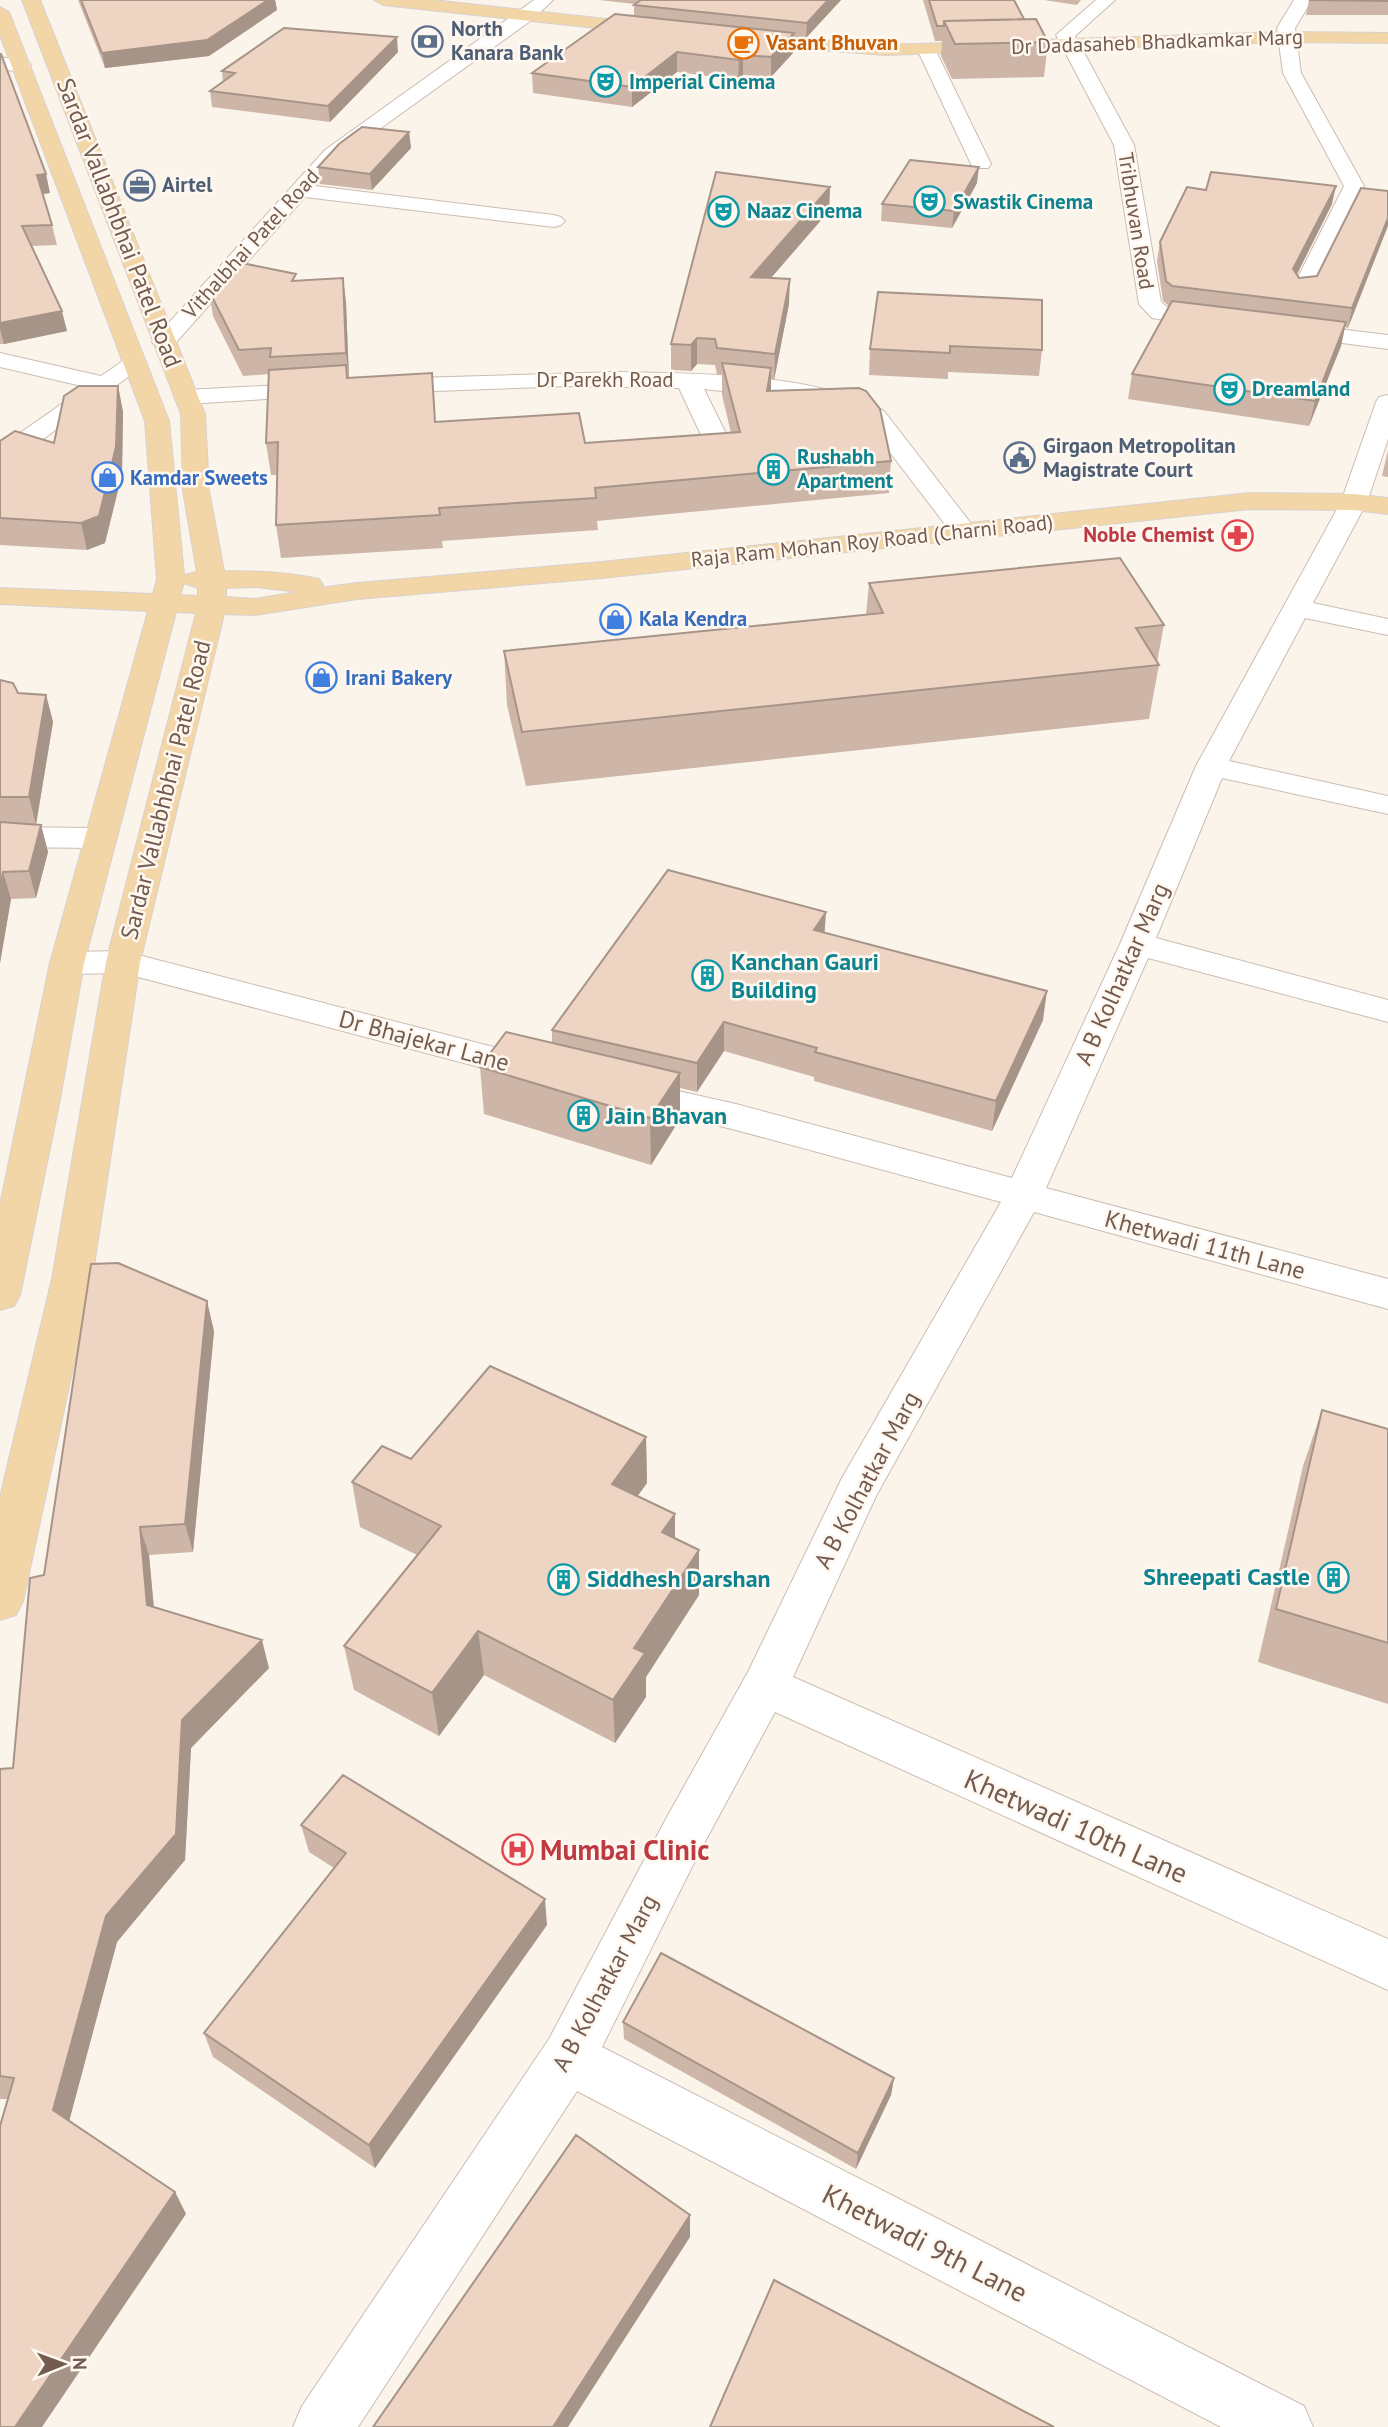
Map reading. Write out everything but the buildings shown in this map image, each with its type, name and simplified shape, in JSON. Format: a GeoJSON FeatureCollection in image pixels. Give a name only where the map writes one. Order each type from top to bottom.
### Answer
{"type":"FeatureCollection","features":[{"type":"Feature","properties":{"kind":"main road","name":"Sardar Vallabhbhai Patel Road"},"geometry":{"type":"LineString","coordinates":[[0,1601],[72,1279],[124,962],[212,592],[196,491],[193,414],[63,76],[31,0]]}},
{"type":"Feature","properties":{"kind":"main road"},"geometry":{"type":"LineString","coordinates":[[383,0],[536,7]]}},
{"type":"Feature","properties":{"kind":"main road"},"geometry":{"type":"LineString","coordinates":[[473,0],[669,26]]}},
{"type":"Feature","properties":{"kind":"main road","name":"Sardar Vallabhbhai Patel Road"},"geometry":{"type":"LineString","coordinates":[[0,12],[157,421],[168,591],[66,963],[42,1099],[0,1295]]}},
{"type":"Feature","properties":{"kind":"main road","name":"Dr Dadasaheb Bhadkamkar Marg"},"geometry":{"type":"LineString","coordinates":[[1068,40],[921,40],[730,32],[884,50],[1068,40],[1388,29]]}},
{"type":"Feature","properties":{"kind":"main road","name":"Dr Dadasaheb Bhadkamkar Marg"},"geometry":{"type":"LineString","coordinates":[[1287,32],[1388,37]]}},
{"type":"Feature","properties":{"kind":"main road","name":"Raja Ram Mohan Roy Road (Charni Road)"},"geometry":{"type":"LineString","coordinates":[[0,596],[212,592],[255,607],[356,591],[603,570],[1250,501],[1371,504]]}},
{"type":"Feature","properties":{"kind":"main road","name":"Raja Ram Mohan Roy Road (Charni Road)"},"geometry":{"type":"LineString","coordinates":[[0,575],[168,591]]}},
{"type":"Feature","properties":{"kind":"street"},"geometry":{"type":"LineString","coordinates":[[1068,40],[1107,0]]}},
{"type":"Feature","properties":{"kind":"street"},"geometry":{"type":"LineString","coordinates":[[1303,0],[1287,32],[1292,73],[1354,186],[1303,289]]}},
{"type":"Feature","properties":{"kind":"street","name":"Vithalbhai Patel Road"},"geometry":{"type":"LineString","coordinates":[[164,342],[332,154],[536,7]]}},
{"type":"Feature","properties":{"kind":"street","name":"Tribhuvan Road"},"geometry":{"type":"LineString","coordinates":[[1068,40],[1124,145],[1150,304],[1160,313],[1243,325]]}},
{"type":"Feature","properties":{"kind":"street"},"geometry":{"type":"LineString","coordinates":[[926,49],[981,164]]}},
{"type":"Feature","properties":{"kind":"street"},"geometry":{"type":"LineString","coordinates":[[0,63],[22,66]]}},
{"type":"Feature","properties":{"kind":"street"},"geometry":{"type":"LineString","coordinates":[[300,190],[554,221]]}},
{"type":"Feature","properties":{"kind":"street"},"geometry":{"type":"LineString","coordinates":[[1269,328],[1388,342]]}},
{"type":"Feature","properties":{"kind":"street"},"geometry":{"type":"LineString","coordinates":[[0,360],[106,384]]}},
{"type":"Feature","properties":{"kind":"street"},"geometry":{"type":"LineString","coordinates":[[0,459],[135,363]]}},
{"type":"Feature","properties":{"kind":"street","name":"Dr Parekh Road"},"geometry":{"type":"LineString","coordinates":[[187,397],[498,380],[687,380],[803,392],[856,404],[875,416],[963,530]]}},
{"type":"Feature","properties":{"kind":"street"},"geometry":{"type":"LineString","coordinates":[[687,380],[722,452]]}},
{"type":"Feature","properties":{"kind":"street","name":"A B Kolhatkar Marg"},"geometry":{"type":"LineString","coordinates":[[323,2427],[568,2058],[684,1833],[765,1686],[857,1490],[1023,1197],[1137,944],[1211,765],[1297,608],[1371,504],[1388,402]]}},
{"type":"Feature","properties":{"kind":"street"},"geometry":{"type":"LineString","coordinates":[[1297,608],[1388,627]]}},
{"type":"Feature","properties":{"kind":"street"},"geometry":{"type":"LineString","coordinates":[[1211,765],[1388,805]]}},
{"type":"Feature","properties":{"kind":"street"},"geometry":{"type":"LineString","coordinates":[[0,837],[99,838]]}},
{"type":"Feature","properties":{"kind":"street"},"geometry":{"type":"LineString","coordinates":[[1137,944],[1388,1011]]}},
{"type":"Feature","properties":{"kind":"street","name":"Dr Bhajekar Lane"},"geometry":{"type":"LineString","coordinates":[[66,963],[124,962],[581,1081],[736,1117],[1023,1197]]}},
{"type":"Feature","properties":{"kind":"street","name":"Khetwadi 11th Lane"},"geometry":{"type":"LineString","coordinates":[[1023,1197],[1388,1294]]}},
{"type":"Feature","properties":{"kind":"street","name":"Khetwadi 10th Lane"},"geometry":{"type":"LineString","coordinates":[[765,1686],[1388,1965]]}},
{"type":"Feature","properties":{"kind":"street","name":"Khetwadi 9th Lane"},"geometry":{"type":"LineString","coordinates":[[568,2058],[1283,2427]]}},
{"type":"Feature","properties":{"kind":"place","name":"North Kanara Bank"},"geometry":{"type":"Point","coordinates":[428,41]}},
{"type":"Feature","properties":{"kind":"place","name":"Vasant Bhuvan"},"geometry":{"type":"Point","coordinates":[743,43]}},
{"type":"Feature","properties":{"kind":"place","name":"Imperial Cinema"},"geometry":{"type":"Point","coordinates":[606,82]}},
{"type":"Feature","properties":{"kind":"place","name":"Airtel"},"geometry":{"type":"Point","coordinates":[139,185]}},
{"type":"Feature","properties":{"kind":"place","name":"Swastik Cinema"},"geometry":{"type":"Point","coordinates":[930,202]}},
{"type":"Feature","properties":{"kind":"place","name":"Naaz Cinema"},"geometry":{"type":"Point","coordinates":[724,211]}},
{"type":"Feature","properties":{"kind":"place","name":"Dreamland"},"geometry":{"type":"Point","coordinates":[1229,389]}},
{"type":"Feature","properties":{"kind":"place","name":"Girgaon Metropolitan Magistrate Court"},"geometry":{"type":"Point","coordinates":[1020,458]}},
{"type":"Feature","properties":{"kind":"place","name":"Rushabh Apartment"},"geometry":{"type":"Point","coordinates":[774,469]}},
{"type":"Feature","properties":{"kind":"place","name":"Kamdar Sweets"},"geometry":{"type":"Point","coordinates":[107,478]}},
{"type":"Feature","properties":{"kind":"place","name":"Noble Chemist"},"geometry":{"type":"Point","coordinates":[1237,535]}},
{"type":"Feature","properties":{"kind":"place","name":"Kala Kendra"},"geometry":{"type":"Point","coordinates":[616,619]}},
{"type":"Feature","properties":{"kind":"place","name":"Irani Bakery"},"geometry":{"type":"Point","coordinates":[322,678]}},
{"type":"Feature","properties":{"kind":"place","name":"Kanchan Gauri Building"},"geometry":{"type":"Point","coordinates":[708,976]}},
{"type":"Feature","properties":{"kind":"place","name":"Jain Bhavan"},"geometry":{"type":"Point","coordinates":[583,1116]}},
{"type":"Feature","properties":{"kind":"place","name":"Shreepati Castle"},"geometry":{"type":"Point","coordinates":[1333,1577]}},
{"type":"Feature","properties":{"kind":"place","name":"Siddhesh Darshan"},"geometry":{"type":"Point","coordinates":[564,1579]}},
{"type":"Feature","properties":{"kind":"place","name":"Mumbai Clinic"},"geometry":{"type":"Point","coordinates":[517,1850]}}]}
